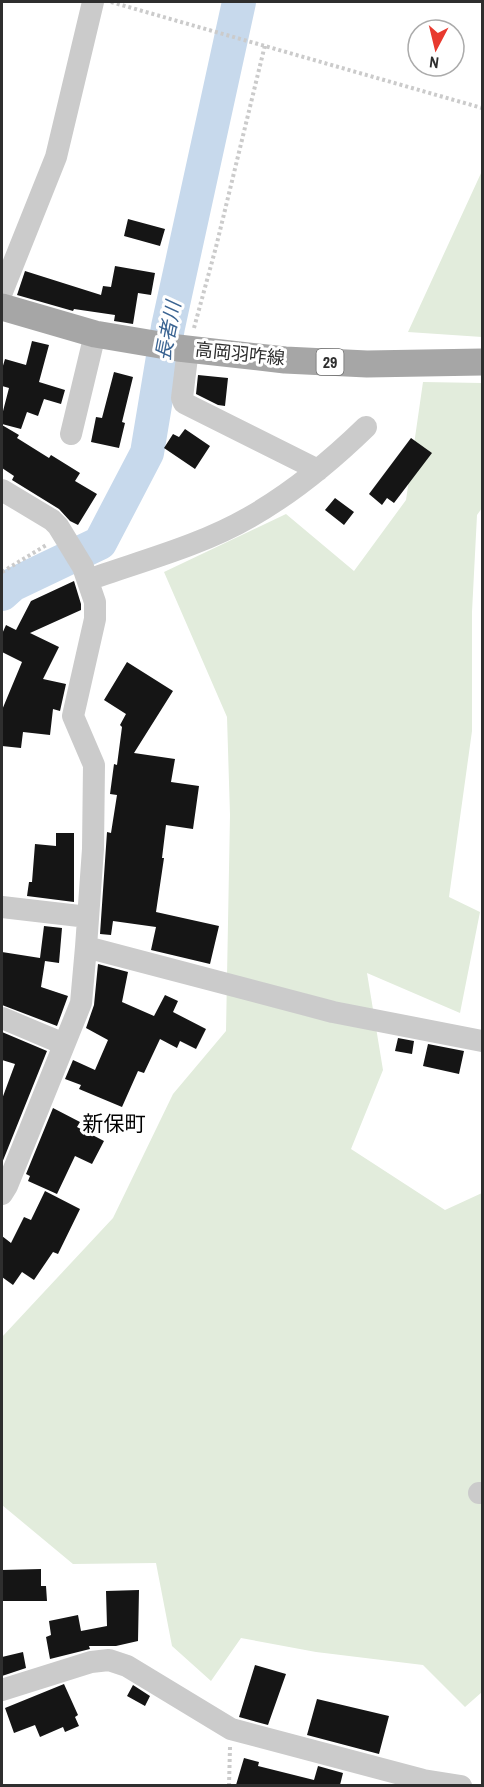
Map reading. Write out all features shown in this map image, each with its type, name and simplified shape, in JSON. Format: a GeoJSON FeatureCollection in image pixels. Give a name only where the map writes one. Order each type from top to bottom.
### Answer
{"type":"FeatureCollection","features":[{"type":"Feature","properties":{"kind":"main road","name":"高岡羽咋線"},"geometry":{"type":"LineString","coordinates":[[2,307],[95,334],[173,347],[285,360],[367,364],[483,362]]}},
{"type":"Feature","properties":{"kind":"street"},"geometry":{"type":"LineString","coordinates":[[2,292],[56,156],[93,2]]}},
{"type":"Feature","properties":{"kind":"street"},"geometry":{"type":"LineString","coordinates":[[71,434],[95,334]]}},
{"type":"Feature","properties":{"kind":"street"},"geometry":{"type":"LineString","coordinates":[[173,347],[184,403],[318,470]]}},
{"type":"Feature","properties":{"kind":"street"},"geometry":{"type":"LineString","coordinates":[[86,573],[201,539],[249,518],[318,470],[341,452],[366,427]]}},
{"type":"Feature","properties":{"kind":"street"},"geometry":{"type":"LineString","coordinates":[[2,490],[52,520],[66,537],[86,573],[95,602],[95,619],[73,716],[94,765],[93,849],[81,1003],[2,1194]]}},
{"type":"Feature","properties":{"kind":"street"},"geometry":{"type":"LineString","coordinates":[[2,907],[88,917]]}},
{"type":"Feature","properties":{"kind":"street"},"geometry":{"type":"LineString","coordinates":[[86,947],[333,1012],[483,1041]]}},
{"type":"Feature","properties":{"kind":"street"},"geometry":{"type":"LineString","coordinates":[[2,1018],[64,1044]]}},
{"type":"Feature","properties":{"kind":"street"},"geometry":{"type":"LineString","coordinates":[[2,1690],[91,1662],[109,1660],[127,1666],[231,1729],[423,1780],[461,1785]]}},
{"type":"Feature","properties":{"kind":"path"},"geometry":{"type":"LineString","coordinates":[[111,2],[483,108]]}},
{"type":"Feature","properties":{"kind":"path"},"geometry":{"type":"LineString","coordinates":[[173,347],[216,247],[265,45]]}},
{"type":"Feature","properties":{"kind":"path"},"geometry":{"type":"LineString","coordinates":[[2,572],[66,537]]}},
{"type":"Feature","properties":{"kind":"path"},"geometry":{"type":"LineString","coordinates":[[229,1785],[231,1729]]}},
{"type":"Feature","properties":{"kind":"green space"},"geometry":{"type":"Polygon","coordinates":[[[482,171],[482,337],[408,332],[482,171]]]}},
{"type":"Feature","properties":{"kind":"green space"},"geometry":{"type":"Polygon","coordinates":[[[423,382],[482,383],[482,508],[477,515],[472,612],[472,731],[449,897],[480,912],[460,1013],[367,973],[383,1070],[351,1149],[445,1210],[482,1193],[482,1692],[465,1707],[423,1665],[316,1652],[241,1638],[211,1681],[172,1646],[156,1563],[73,1564],[2,1505],[2,1337],[113,1218],[173,1094],[226,1031],[230,815],[227,717],[164,572],[286,514],[354,571],[406,500],[423,382]]]}},
{"type":"Feature","properties":{"kind":"building"},"geometry":{"type":"Polygon","coordinates":[[[128,219],[165,229],[160,246],[124,236],[128,219]]]}},
{"type":"Feature","properties":{"kind":"building"},"geometry":{"type":"Polygon","coordinates":[[[115,266],[155,273],[151,295],[138,293],[133,324],[114,321],[115,315],[74,309],[73,311],[17,295],[25,271],[101,295],[103,286],[111,287],[115,266]]]}},
{"type":"Feature","properties":{"kind":"building"},"geometry":{"type":"Polygon","coordinates":[[[32,341],[49,345],[39,382],[65,390],[61,404],[44,399],[38,416],[27,412],[21,429],[2,424],[9,388],[2,386],[2,369],[5,359],[26,365],[32,341]]]}},
{"type":"Feature","properties":{"kind":"building"},"geometry":{"type":"Polygon","coordinates":[[[114,372],[133,377],[122,422],[125,423],[119,448],[91,442],[96,417],[102,418],[114,372]]]}},
{"type":"Feature","properties":{"kind":"building"},"geometry":{"type":"Polygon","coordinates":[[[198,375],[228,378],[225,406],[196,394],[198,375]]]}},
{"type":"Feature","properties":{"kind":"building"},"geometry":{"type":"Polygon","coordinates":[[[2,425],[19,435],[17,438],[49,458],[51,455],[80,473],[75,481],[97,494],[78,525],[70,521],[59,509],[12,480],[14,476],[2,468],[2,425]]]}},
{"type":"Feature","properties":{"kind":"building"},"geometry":{"type":"Polygon","coordinates":[[[185,429],[210,446],[195,469],[164,448],[173,434],[179,437],[185,429]]]}},
{"type":"Feature","properties":{"kind":"building"},"geometry":{"type":"Polygon","coordinates":[[[411,438],[432,453],[394,503],[387,498],[382,505],[369,494],[411,438]]]}},
{"type":"Feature","properties":{"kind":"building"},"geometry":{"type":"Polygon","coordinates":[[[335,498],[354,512],[344,525],[325,510],[335,498]]]}},
{"type":"Feature","properties":{"kind":"building"},"geometry":{"type":"Polygon","coordinates":[[[74,581],[81,610],[30,633],[59,647],[43,679],[66,684],[60,711],[53,709],[50,735],[23,732],[21,748],[2,746],[2,710],[22,662],[2,652],[2,634],[6,625],[16,630],[31,601],[74,581]]]}},
{"type":"Feature","properties":{"kind":"building"},"geometry":{"type":"Polygon","coordinates":[[[127,662],[173,691],[134,753],[175,759],[171,782],[199,786],[193,829],[166,825],[156,912],[219,926],[210,964],[151,950],[156,927],[113,921],[111,935],[100,934],[107,832],[111,833],[117,795],[110,794],[114,764],[117,765],[122,727],[120,725],[126,714],[104,700],[127,662]]]}},
{"type":"Feature","properties":{"kind":"building"},"geometry":{"type":"Polygon","coordinates":[[[56,833],[74,833],[74,902],[27,896],[29,882],[32,882],[35,844],[56,846],[56,833]]]}},
{"type":"Feature","properties":{"kind":"building"},"geometry":{"type":"Polygon","coordinates":[[[44,926],[62,928],[59,963],[45,961],[41,987],[68,996],[57,1026],[2,1005],[2,952],[40,958],[44,926]]]}},
{"type":"Feature","properties":{"kind":"building"},"geometry":{"type":"Polygon","coordinates":[[[98,964],[128,972],[122,1002],[154,1016],[165,995],[178,1001],[173,1012],[206,1029],[196,1049],[180,1041],[177,1048],[160,1039],[144,1073],[138,1071],[122,1107],[79,1089],[81,1085],[65,1079],[73,1060],[95,1070],[108,1040],[86,1028],[94,1005],[98,964]]]}},
{"type":"Feature","properties":{"kind":"building"},"geometry":{"type":"Polygon","coordinates":[[[2,1032],[47,1051],[2,1163],[2,1099],[15,1064],[2,1060],[2,1032]]]}},
{"type":"Feature","properties":{"kind":"building"},"geometry":{"type":"Polygon","coordinates":[[[398,1038],[414,1041],[412,1054],[395,1051],[398,1038]]]}},
{"type":"Feature","properties":{"kind":"building"},"geometry":{"type":"Polygon","coordinates":[[[428,1044],[464,1051],[459,1074],[423,1066],[428,1044]]]}},
{"type":"Feature","properties":{"kind":"building"},"geometry":{"type":"Polygon","coordinates":[[[53,1108],[80,1122],[77,1127],[104,1141],[92,1164],[75,1156],[57,1194],[28,1181],[30,1176],[26,1174],[53,1108]]]}},
{"type":"Feature","properties":{"kind":"building"},"geometry":{"type":"Polygon","coordinates":[[[45,1191],[80,1209],[58,1254],[53,1252],[34,1280],[22,1272],[13,1285],[2,1277],[2,1236],[11,1243],[24,1217],[31,1220],[45,1191]]]}},
{"type":"Feature","properties":{"kind":"building"},"geometry":{"type":"Polygon","coordinates":[[[41,1569],[41,1586],[46,1586],[47,1601],[2,1601],[2,1570],[41,1569]]]}},
{"type":"Feature","properties":{"kind":"building"},"geometry":{"type":"Polygon","coordinates":[[[139,1590],[138,1641],[116,1646],[89,1646],[90,1649],[50,1659],[46,1637],[51,1635],[49,1621],[78,1615],[81,1631],[107,1626],[106,1591],[139,1590]]]}},
{"type":"Feature","properties":{"kind":"building"},"geometry":{"type":"Polygon","coordinates":[[[23,1652],[26,1668],[2,1676],[2,1657],[23,1652]]]}},
{"type":"Feature","properties":{"kind":"building"},"geometry":{"type":"Polygon","coordinates":[[[255,1665],[286,1674],[268,1725],[239,1717],[255,1665]]]}},
{"type":"Feature","properties":{"kind":"building"},"geometry":{"type":"Polygon","coordinates":[[[64,1684],[78,1715],[75,1717],[79,1726],[65,1732],[63,1727],[40,1737],[35,1725],[14,1733],[5,1708],[64,1684]]]}},
{"type":"Feature","properties":{"kind":"building"},"geometry":{"type":"Polygon","coordinates":[[[133,1685],[150,1696],[145,1706],[127,1696],[133,1685]]]}},
{"type":"Feature","properties":{"kind":"building"},"geometry":{"type":"Polygon","coordinates":[[[317,1699],[389,1716],[379,1754],[307,1735],[317,1699]]]}},
{"type":"Feature","properties":{"kind":"building"},"geometry":{"type":"Polygon","coordinates":[[[244,1758],[259,1762],[258,1766],[314,1780],[318,1766],[343,1773],[340,1785],[236,1785],[244,1758]]]}},
{"type":"Feature","properties":{"kind":"waterway","name":"長者川"},"geometry":{"type":"LineString","coordinates":[[2,594],[12,585],[100,543],[147,453],[168,327],[239,2]]}},
{"type":"Feature","properties":{"kind":"district","name":"新保町"},"geometry":{"type":"Point","coordinates":[114,1124]}}]}
